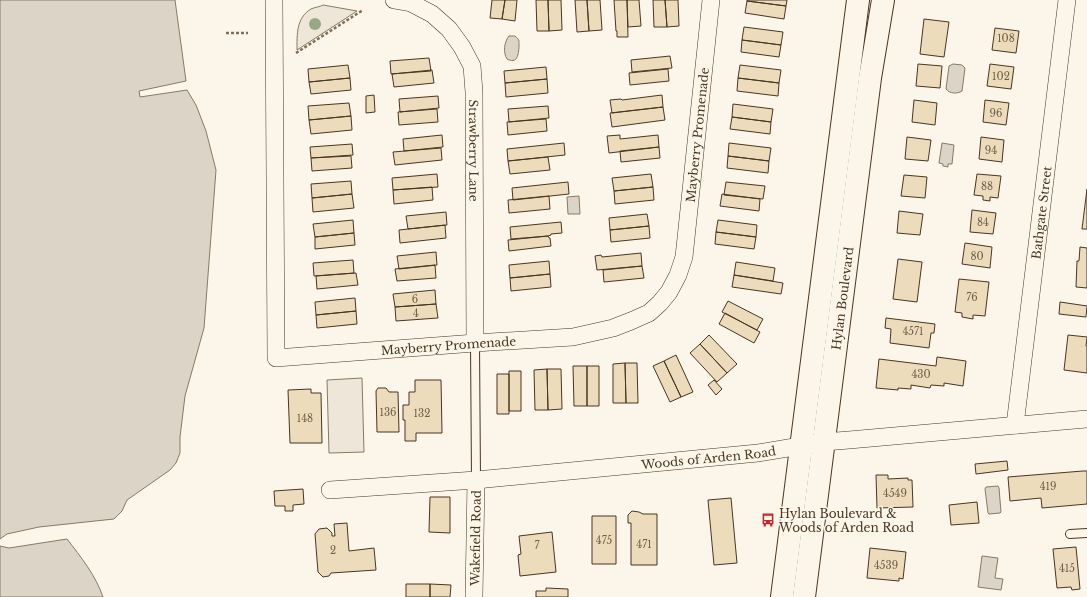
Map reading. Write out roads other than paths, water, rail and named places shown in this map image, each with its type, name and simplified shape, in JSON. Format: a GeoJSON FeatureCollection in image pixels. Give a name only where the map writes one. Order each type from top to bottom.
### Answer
{"type":"FeatureCollection","features":[{"type":"Feature","properties":{"kind":"main road","name":"Hylan Boulevard"},"geometry":{"type":"LineString","coordinates":[[782,597],[858,0]]}},
{"type":"Feature","properties":{"kind":"main road","name":"Hylan Boulevard"},"geometry":{"type":"LineString","coordinates":[[804,597],[870,78],[883,0]]}},
{"type":"Feature","properties":{"kind":"street","name":"Mayberry Promenade"},"geometry":{"type":"LineString","coordinates":[[274,0],[276,358],[573,337],[613,328],[649,313],[660,304],[669,292],[678,275],[684,257],[711,0]]}},
{"type":"Feature","properties":{"kind":"street","name":"Strawberry Lane"},"geometry":{"type":"LineString","coordinates":[[394,0],[411,3],[432,14],[449,29],[462,47],[472,66],[474,92],[475,343]]}},
{"type":"Feature","properties":{"kind":"street","name":"Bathgate Street"},"geometry":{"type":"LineString","coordinates":[[1015,425],[1067,0]]}},
{"type":"Feature","properties":{"kind":"street","name":"Woods of Arden Road"},"geometry":{"type":"LineString","coordinates":[[330,490],[476,480],[758,453],[824,442],[1087,419]]}},
{"type":"Feature","properties":{"kind":"street","name":"Wakefield Road"},"geometry":{"type":"LineString","coordinates":[[474,597],[476,480]]}},
{"type":"Feature","properties":{"kind":"lane"},"geometry":{"type":"LineString","coordinates":[[475,343],[476,480]]}},
{"type":"Feature","properties":{"kind":"lane"},"geometry":{"type":"LineString","coordinates":[[1070,534],[1087,533]]}},
{"type":"Feature","properties":{"kind":"place","name":"Hylan Boulevard & Woods of Arden Road"},"geometry":{"type":"Point","coordinates":[768,520]}}]}
